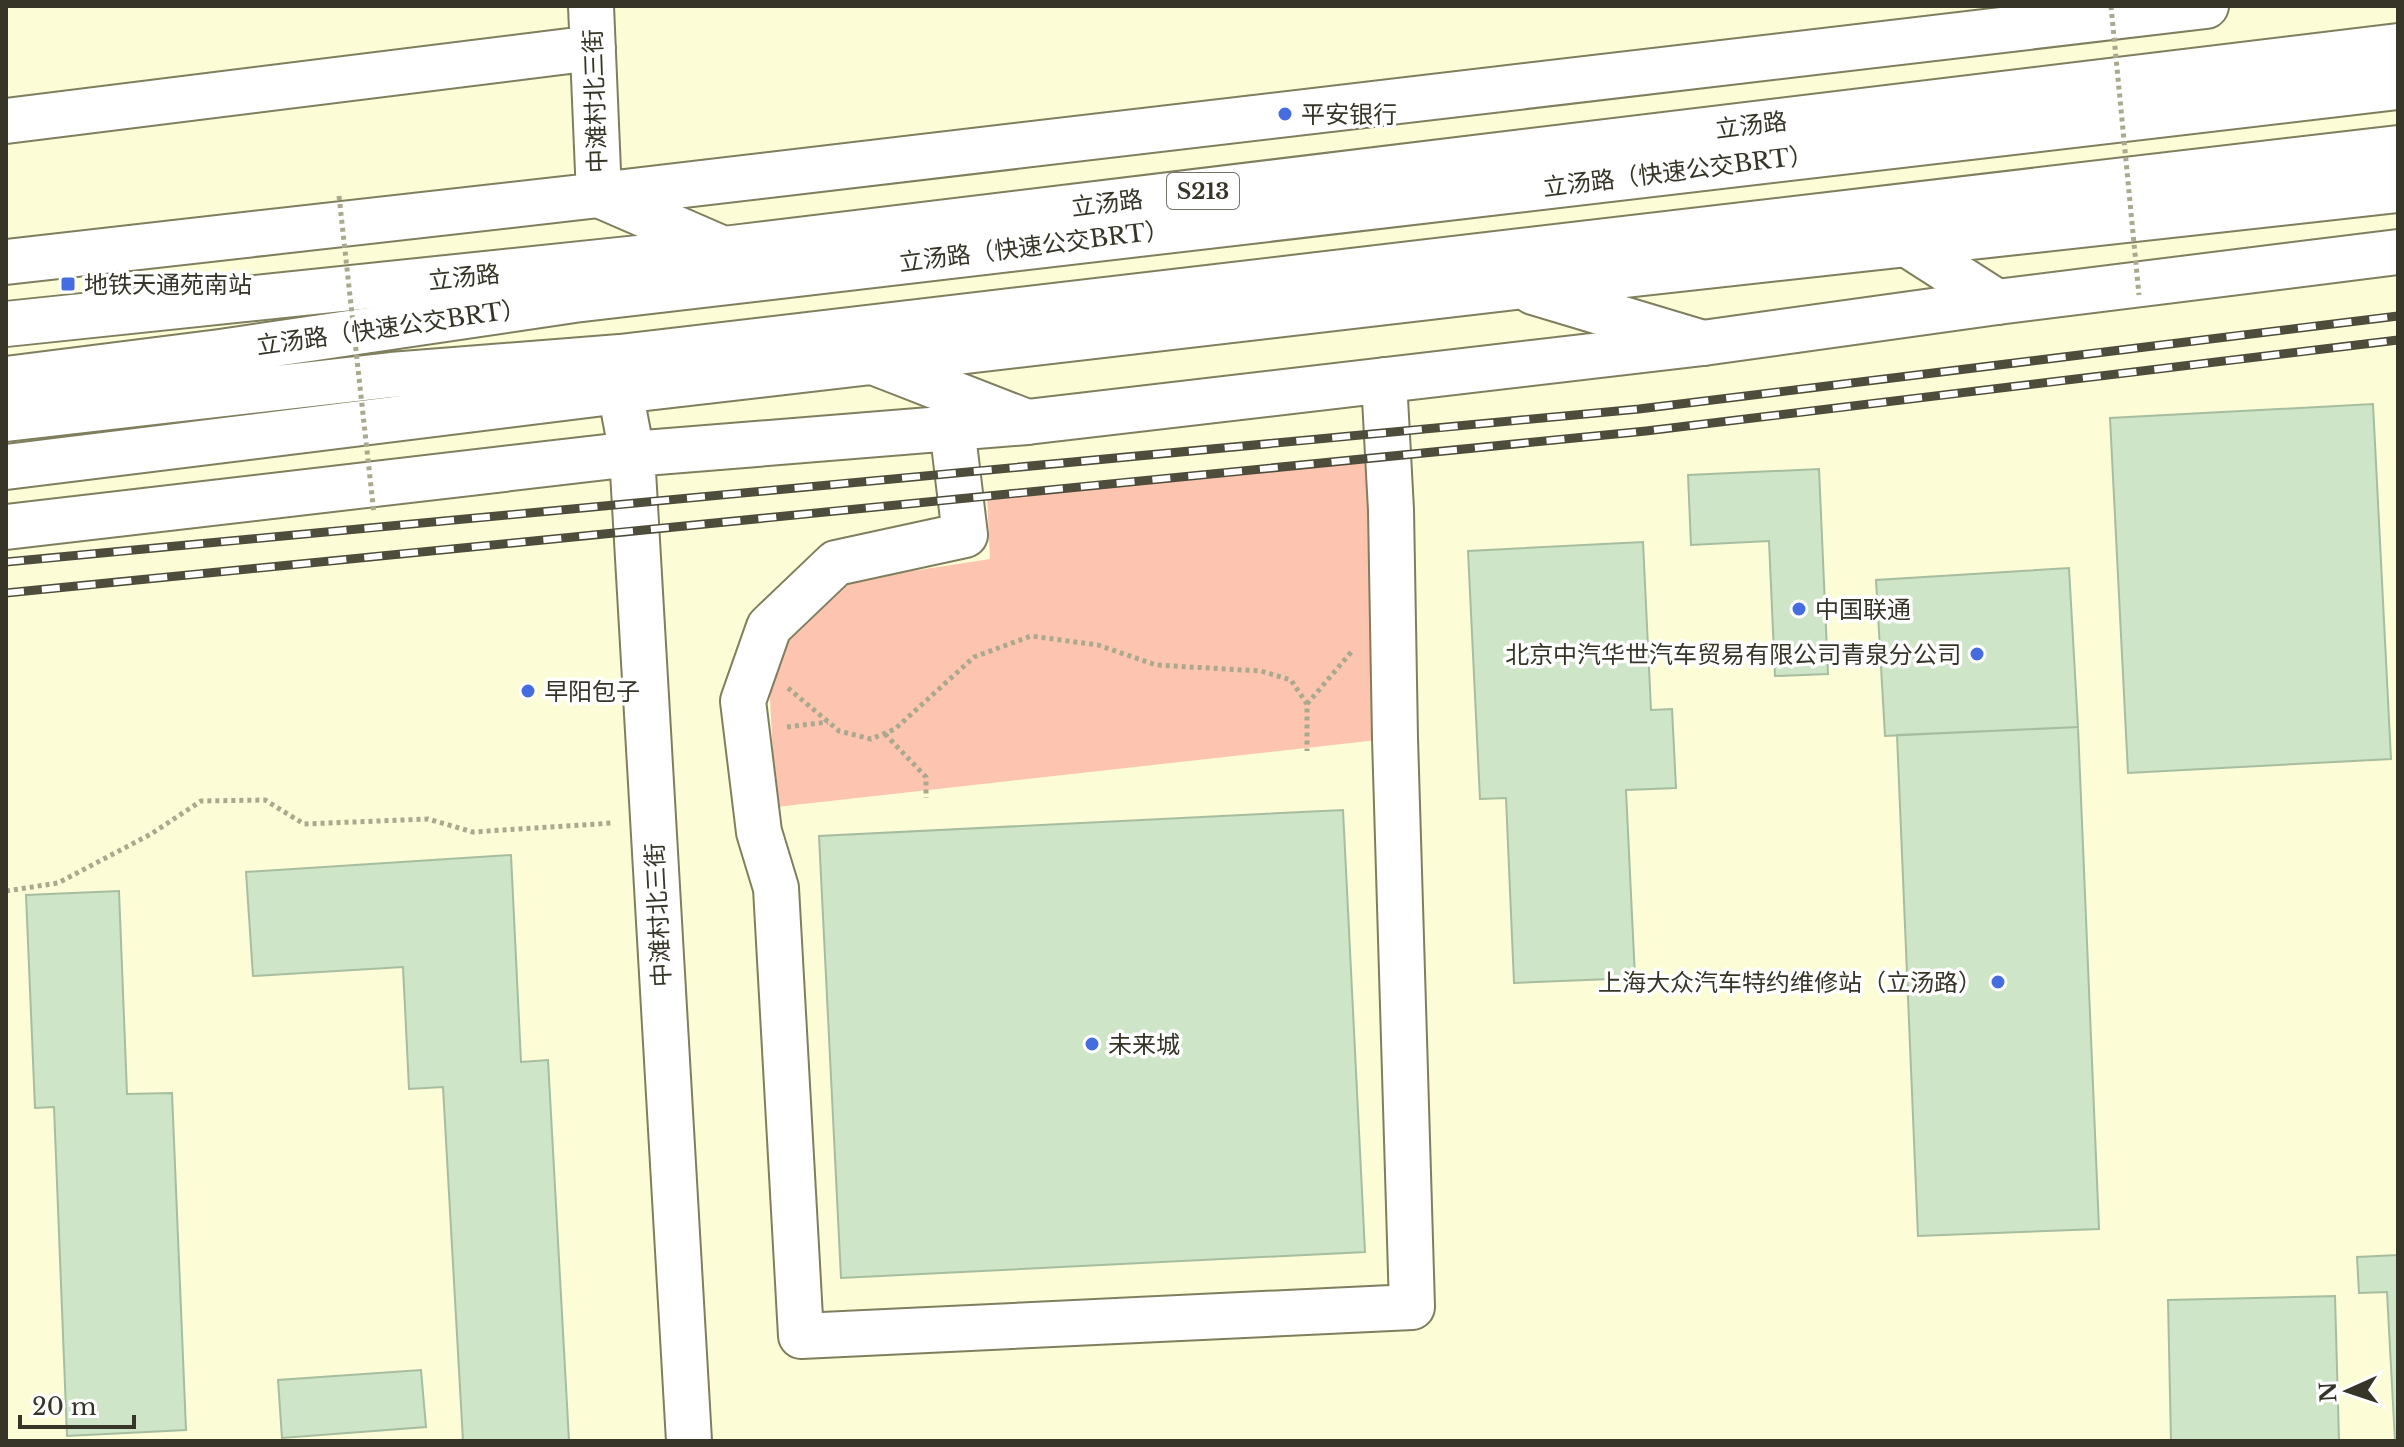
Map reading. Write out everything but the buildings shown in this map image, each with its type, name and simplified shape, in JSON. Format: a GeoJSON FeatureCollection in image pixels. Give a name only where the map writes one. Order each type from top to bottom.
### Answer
{"type":"FeatureCollection","features":[{"type":"Feature","properties":{"kind":"street"},"geometry":{"type":"LineString","coordinates":[[6,262],[2206,6]]}},
{"type":"Feature","properties":{"kind":"street"},"geometry":{"type":"LineString","coordinates":[[6,121],[592,27]]}},
{"type":"Feature","properties":{"kind":"street","name":"中滩村北三街"},"geometry":{"type":"LineString","coordinates":[[592,27],[599,195]]}},
{"type":"Feature","properties":{"kind":"street","name":"立汤路"},"geometry":{"type":"LineString","coordinates":[[6,324],[724,249],[2398,46]]}},
{"type":"Feature","properties":{"kind":"street","name":"立汤路（快速公交BRT）"},"geometry":{"type":"LineString","coordinates":[[6,379],[220,352],[574,300],[2398,87]]}},
{"type":"Feature","properties":{"kind":"street","name":"立汤路（快速公交BRT）"},"geometry":{"type":"LineString","coordinates":[[6,419],[391,375],[652,354],[2398,148]]}},
{"type":"Feature","properties":{"kind":"street"},"geometry":{"type":"LineString","coordinates":[[6,467],[620,391],[1516,287],[2398,190]]}},
{"type":"Feature","properties":{"kind":"street"},"geometry":{"type":"LineString","coordinates":[[599,195],[724,249]]}},
{"type":"Feature","properties":{"kind":"street"},"geometry":{"type":"LineString","coordinates":[[1908,245],[1997,302]]}},
{"type":"Feature","properties":{"kind":"street"},"geometry":{"type":"LineString","coordinates":[[6,527],[632,454],[1027,422],[1703,343],[1997,302],[2398,252]]}},
{"type":"Feature","properties":{"kind":"street"},"geometry":{"type":"LineString","coordinates":[[1516,287],[1703,343]]}},
{"type":"Feature","properties":{"kind":"street"},"geometry":{"type":"LineString","coordinates":[[872,362],[1027,422]]}},
{"type":"Feature","properties":{"kind":"street"},"geometry":{"type":"LineString","coordinates":[[952,427],[965,535],[836,563],[769,627],[743,701],[759,832],[776,888],[801,1336],[1412,1307],[1395,754],[1391,510],[1384,380]]}},
{"type":"Feature","properties":{"kind":"street","name":"中滩村北三街"},"geometry":{"type":"LineString","coordinates":[[620,391],[632,454],[689,1441]]}},
{"type":"Feature","properties":{"kind":"path"},"geometry":{"type":"LineString","coordinates":[[2111,6],[2139,295]]}},
{"type":"Feature","properties":{"kind":"path"},"geometry":{"type":"LineString","coordinates":[[339,196],[374,514]]}},
{"type":"Feature","properties":{"kind":"path"},"geometry":{"type":"LineString","coordinates":[[750,681],[785,685],[839,731],[871,739],[895,729],[974,657],[1031,636],[1098,645],[1156,665],[1261,671],[1291,680],[1307,704],[1307,751]]}},
{"type":"Feature","properties":{"kind":"path"},"geometry":{"type":"LineString","coordinates":[[885,734],[926,777],[926,798]]}},
{"type":"Feature","properties":{"kind":"path"},"geometry":{"type":"LineString","coordinates":[[6,891],[58,883],[151,834],[201,801],[265,800],[304,824],[428,819],[473,832],[653,820]]}},
{"type":"Feature","properties":{"kind":"shaded area"},"geometry":{"type":"Polygon","coordinates":[[[1390,456],[1395,738],[776,807],[768,664],[814,607],[848,581],[990,559],[987,496],[1390,456]]]}},
{"type":"Feature","properties":{"kind":"railway"},"geometry":{"type":"LineString","coordinates":[[6,562],[1639,409],[2398,316]]}},
{"type":"Feature","properties":{"kind":"railway"},"geometry":{"type":"LineString","coordinates":[[6,593],[1646,431],[2398,340]]}},
{"type":"Feature","properties":{"kind":"place","name":"平安银行"},"geometry":{"type":"Point","coordinates":[1285,114]}},
{"type":"Feature","properties":{"kind":"place","name":"地铁天通苑南站"},"geometry":{"type":"Point","coordinates":[68,284]}},
{"type":"Feature","properties":{"kind":"place","name":"中国联通"},"geometry":{"type":"Point","coordinates":[1799,609]}},
{"type":"Feature","properties":{"kind":"place","name":"北京中汽华世汽车贸易有限公司青泉分公司"},"geometry":{"type":"Point","coordinates":[1977,654]}},
{"type":"Feature","properties":{"kind":"place","name":"早阳包子"},"geometry":{"type":"Point","coordinates":[528,691]}},
{"type":"Feature","properties":{"kind":"place","name":"上海大众汽车特约维修站（立汤路）"},"geometry":{"type":"Point","coordinates":[1998,982]}},
{"type":"Feature","properties":{"kind":"place","name":"未来城"},"geometry":{"type":"Point","coordinates":[1092,1044]}}]}
